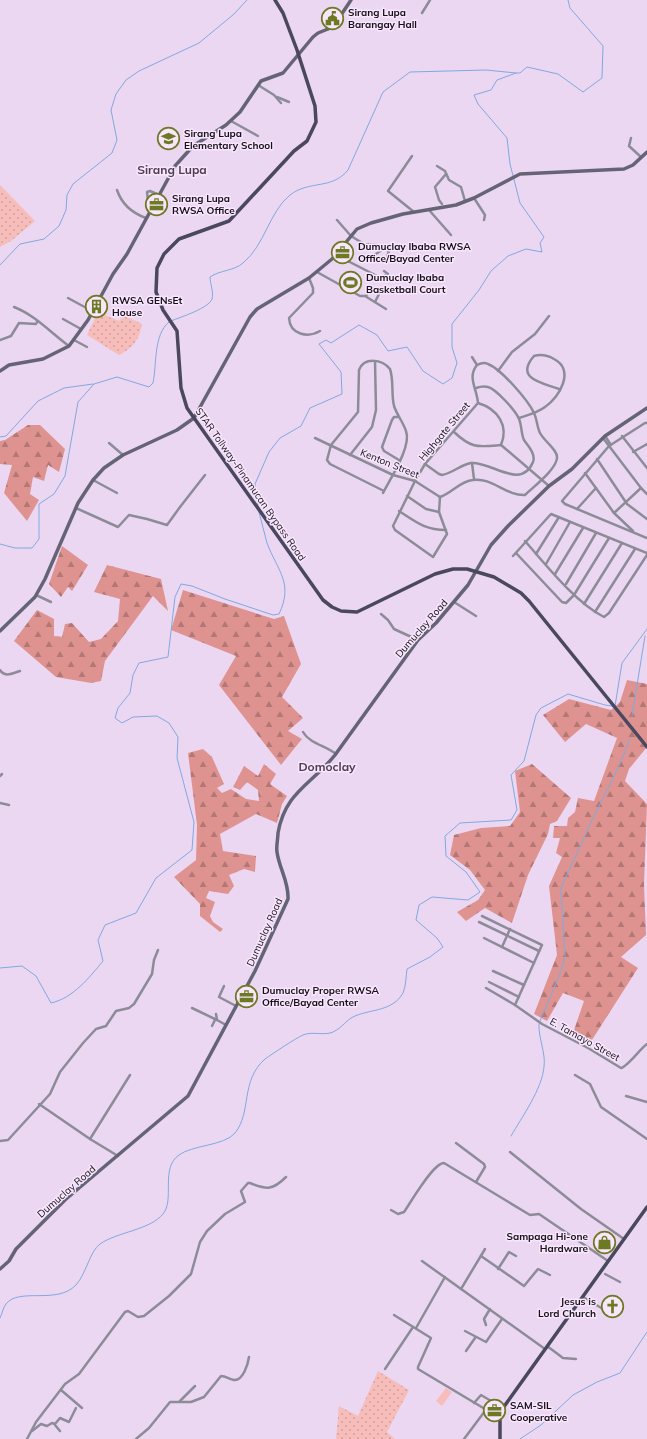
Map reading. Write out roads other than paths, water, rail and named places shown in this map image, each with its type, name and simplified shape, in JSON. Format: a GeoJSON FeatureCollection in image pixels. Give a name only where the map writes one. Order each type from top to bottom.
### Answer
{"type":"FeatureCollection","features":[{"type":"Feature","properties":{"kind":"main road","name":"STAR Tollway-Pinamucan Bypass Road"},"geometry":{"type":"LineString","coordinates":[[275,0],[283,13],[299,54],[317,115],[311,135],[229,221],[179,239],[164,254],[156,268],[156,292],[163,310],[177,332],[183,395],[187,408],[246,489],[323,600],[332,607],[346,612],[363,610],[435,574],[453,569],[476,571],[500,580],[521,593],[608,696],[647,747]]}},
{"type":"Feature","properties":{"kind":"main road"},"geometry":{"type":"LineString","coordinates":[[500,1439],[500,1418],[504,1408],[546,1347],[603,1273],[608,1262],[647,1207]]}},
{"type":"Feature","properties":{"kind":"street"},"geometry":{"type":"LineString","coordinates":[[0,371],[9,365],[43,359],[69,346],[81,330],[113,274],[127,254],[175,166],[184,154],[230,121],[243,108],[258,84],[264,80],[283,73],[318,33],[337,23],[351,0]]}},
{"type":"Feature","properties":{"kind":"street"},"geometry":{"type":"LineString","coordinates":[[422,13],[430,0]]}},
{"type":"Feature","properties":{"kind":"street"},"geometry":{"type":"LineString","coordinates":[[258,84],[276,97],[281,103]]}},
{"type":"Feature","properties":{"kind":"street"},"geometry":{"type":"LineString","coordinates":[[276,97],[290,102]]}},
{"type":"Feature","properties":{"kind":"street"},"geometry":{"type":"LineString","coordinates":[[230,121],[258,136]]}},
{"type":"Feature","properties":{"kind":"street"},"geometry":{"type":"LineString","coordinates":[[631,138],[629,146],[642,157]]}},
{"type":"Feature","properties":{"kind":"street"},"geometry":{"type":"LineString","coordinates":[[0,631],[22,611],[36,595],[45,579],[76,508],[93,480],[104,468],[123,455],[177,430],[194,418],[250,317],[257,309],[317,272],[336,255],[351,236],[362,226],[377,220],[465,202],[514,176],[531,172],[624,169],[633,165],[647,152]]}},
{"type":"Feature","properties":{"kind":"street"},"geometry":{"type":"LineString","coordinates":[[412,156],[388,191],[414,213]]}},
{"type":"Feature","properties":{"kind":"street"},"geometry":{"type":"LineString","coordinates":[[437,166],[446,174],[449,180],[463,190],[465,202]]}},
{"type":"Feature","properties":{"kind":"street"},"geometry":{"type":"LineString","coordinates":[[442,204],[439,200],[435,187],[446,174]]}},
{"type":"Feature","properties":{"kind":"street"},"geometry":{"type":"LineString","coordinates":[[117,190],[121,200],[132,211],[146,218]]}},
{"type":"Feature","properties":{"kind":"street"},"geometry":{"type":"LineString","coordinates":[[154,205],[148,200],[147,192],[150,191],[159,195]]}},
{"type":"Feature","properties":{"kind":"street"},"geometry":{"type":"LineString","coordinates":[[474,198],[485,215],[484,220]]}},
{"type":"Feature","properties":{"kind":"street"},"geometry":{"type":"LineString","coordinates":[[429,210],[451,235]]}},
{"type":"Feature","properties":{"kind":"street"},"geometry":{"type":"LineString","coordinates":[[337,220],[351,236],[366,244],[376,245],[389,251],[387,257]]}},
{"type":"Feature","properties":{"kind":"street"},"geometry":{"type":"LineString","coordinates":[[373,260],[373,256],[384,248]]}},
{"type":"Feature","properties":{"kind":"street"},"geometry":{"type":"LineString","coordinates":[[336,255],[381,278],[388,274],[384,271]]}},
{"type":"Feature","properties":{"kind":"street"},"geometry":{"type":"LineString","coordinates":[[317,272],[360,296],[366,296],[386,309]]}},
{"type":"Feature","properties":{"kind":"street"},"geometry":{"type":"LineString","coordinates":[[309,278],[313,288],[313,293],[295,310],[289,318],[289,322],[294,330],[301,334],[313,335],[320,331]]}},
{"type":"Feature","properties":{"kind":"street"},"geometry":{"type":"LineString","coordinates":[[366,296],[371,287],[375,289],[380,294],[375,302]]}},
{"type":"Feature","properties":{"kind":"street"},"geometry":{"type":"LineString","coordinates":[[68,298],[92,311]]}},
{"type":"Feature","properties":{"kind":"street"},"geometry":{"type":"LineString","coordinates":[[14,307],[30,314],[37,322],[69,346]]}},
{"type":"Feature","properties":{"kind":"street"},"geometry":{"type":"LineString","coordinates":[[498,371],[512,352],[534,334],[549,316]]}},
{"type":"Feature","properties":{"kind":"street"},"geometry":{"type":"LineString","coordinates":[[63,319],[81,330]]}},
{"type":"Feature","properties":{"kind":"street"},"geometry":{"type":"LineString","coordinates":[[0,340],[11,336],[19,323],[36,324],[37,322]]}},
{"type":"Feature","properties":{"kind":"street"},"geometry":{"type":"LineString","coordinates":[[74,340],[87,347]]}},
{"type":"Feature","properties":{"kind":"street"},"geometry":{"type":"LineString","coordinates":[[519,418],[546,407],[559,389],[565,380],[566,374],[560,363],[550,357],[539,355],[534,356],[527,367],[527,374],[531,378],[559,389]]}},
{"type":"Feature","properties":{"kind":"street"},"geometry":{"type":"LineString","coordinates":[[400,511],[429,529],[446,530],[439,512],[440,497],[449,494],[464,482],[474,479],[484,481],[519,495],[525,495],[555,464],[557,458],[556,454],[540,433],[534,413],[520,392],[498,371],[487,363],[477,365],[472,357]]}},
{"type":"Feature","properties":{"kind":"street"},"geometry":{"type":"LineString","coordinates":[[350,455],[372,427],[376,410],[375,360]]}},
{"type":"Feature","properties":{"kind":"street"},"geometry":{"type":"LineString","coordinates":[[375,360],[388,365],[390,368],[393,399],[398,417],[407,432],[406,448],[384,492],[330,464],[327,460],[327,455],[331,445],[358,412],[359,370],[364,362],[375,360]]}},
{"type":"Feature","properties":{"kind":"street","name":"Highgate Street"},"geometry":{"type":"LineString","coordinates":[[446,530],[445,539],[433,558],[393,527],[407,496],[425,464],[478,403],[476,388],[471,377],[473,370],[477,365]]}},
{"type":"Feature","properties":{"kind":"street"},"geometry":{"type":"LineString","coordinates":[[425,464],[442,475],[472,463],[482,464],[517,476],[524,474],[533,462],[533,455],[524,438],[519,418],[507,403],[490,388],[484,386],[476,388]]}},
{"type":"Feature","properties":{"kind":"street"},"geometry":{"type":"LineString","coordinates":[[478,403],[491,410],[501,421],[505,430],[501,446]]}},
{"type":"Feature","properties":{"kind":"street","name":"Dumuclay Road"},"geometry":{"type":"LineString","coordinates":[[0,1269],[9,1261],[16,1249],[49,1215],[156,1123],[185,1101],[255,971],[288,899],[289,890],[278,861],[276,849],[284,811],[293,796],[320,772],[336,754],[418,640],[468,585],[491,545],[524,509],[548,486],[572,469],[604,437],[647,408]]}},
{"type":"Feature","properties":{"kind":"street"},"geometry":{"type":"LineString","coordinates":[[398,417],[394,417],[392,420],[382,447],[384,452],[399,460]]}},
{"type":"Feature","properties":{"kind":"street"},"geometry":{"type":"LineString","coordinates":[[647,423],[622,436],[610,446],[596,459],[562,501],[565,504],[647,538]]}},
{"type":"Feature","properties":{"kind":"street"},"geometry":{"type":"LineString","coordinates":[[454,432],[465,443],[471,445],[501,446],[540,481],[548,486]]}},
{"type":"Feature","properties":{"kind":"street"},"geometry":{"type":"LineString","coordinates":[[622,436],[633,452],[646,466]]}},
{"type":"Feature","properties":{"kind":"street"},"geometry":{"type":"LineString","coordinates":[[604,437],[647,494]]}},
{"type":"Feature","properties":{"kind":"street","name":"Kenton Street"},"geometry":{"type":"LineString","coordinates":[[315,438],[393,475],[415,481],[440,497]]}},
{"type":"Feature","properties":{"kind":"street"},"geometry":{"type":"LineString","coordinates":[[109,443],[123,455]]}},
{"type":"Feature","properties":{"kind":"street"},"geometry":{"type":"LineString","coordinates":[[633,452],[647,444]]}},
{"type":"Feature","properties":{"kind":"street"},"geometry":{"type":"LineString","coordinates":[[596,459],[625,502],[647,519]]}},
{"type":"Feature","properties":{"kind":"street"},"geometry":{"type":"LineString","coordinates":[[472,463],[474,479]]}},
{"type":"Feature","properties":{"kind":"street"},"geometry":{"type":"LineString","coordinates":[[586,473],[614,513],[635,532]]}},
{"type":"Feature","properties":{"kind":"street"},"geometry":{"type":"LineString","coordinates":[[76,508],[118,527],[129,516],[147,519],[167,526],[180,506],[205,475]]}},
{"type":"Feature","properties":{"kind":"street"},"geometry":{"type":"LineString","coordinates":[[93,480],[117,493]]}},
{"type":"Feature","properties":{"kind":"street"},"geometry":{"type":"LineString","coordinates":[[577,509],[596,488]]}},
{"type":"Feature","properties":{"kind":"street"},"geometry":{"type":"LineString","coordinates":[[614,513],[641,488]]}},
{"type":"Feature","properties":{"kind":"street"},"geometry":{"type":"LineString","coordinates":[[407,496],[426,508],[439,512]]}},
{"type":"Feature","properties":{"kind":"street"},"geometry":{"type":"LineString","coordinates":[[512,556],[516,553],[525,541],[551,514],[647,554],[607,616],[603,617],[574,595],[566,584],[525,541]]}},
{"type":"Feature","properties":{"kind":"street"},"geometry":{"type":"LineString","coordinates":[[536,554],[559,517]]}},
{"type":"Feature","properties":{"kind":"street"},"geometry":{"type":"LineString","coordinates":[[546,564],[570,522]]}},
{"type":"Feature","properties":{"kind":"street"},"geometry":{"type":"LineString","coordinates":[[555,574],[583,528]]}},
{"type":"Feature","properties":{"kind":"street"},"geometry":{"type":"LineString","coordinates":[[566,584],[596,533]]}},
{"type":"Feature","properties":{"kind":"street"},"geometry":{"type":"LineString","coordinates":[[516,553],[562,602],[568,602],[574,595],[609,538]]}},
{"type":"Feature","properties":{"kind":"street"},"geometry":{"type":"LineString","coordinates":[[584,604],[622,544]]}},
{"type":"Feature","properties":{"kind":"street"},"geometry":{"type":"LineString","coordinates":[[595,612],[635,549]]}},
{"type":"Feature","properties":{"kind":"street"},"geometry":{"type":"LineString","coordinates":[[36,595],[50,602]]}},
{"type":"Feature","properties":{"kind":"street"},"geometry":{"type":"LineString","coordinates":[[454,602],[476,616]]}},
{"type":"Feature","properties":{"kind":"street"},"geometry":{"type":"LineString","coordinates":[[380,614],[388,620],[394,629],[418,640]]}},
{"type":"Feature","properties":{"kind":"street"},"geometry":{"type":"LineString","coordinates":[[0,670],[2,673],[8,675],[20,671]]}},
{"type":"Feature","properties":{"kind":"street"},"geometry":{"type":"LineString","coordinates":[[303,732],[307,738],[322,744],[336,754]]}},
{"type":"Feature","properties":{"kind":"street"},"geometry":{"type":"LineString","coordinates":[[0,803],[9,806]]}},
{"type":"Feature","properties":{"kind":"street"},"geometry":{"type":"LineString","coordinates":[[482,916],[541,944],[515,1005],[486,988]]}},
{"type":"Feature","properties":{"kind":"street"},"geometry":{"type":"LineString","coordinates":[[479,922],[539,951]]}},
{"type":"Feature","properties":{"kind":"street"},"geometry":{"type":"LineString","coordinates":[[502,947],[510,929]]}},
{"type":"Feature","properties":{"kind":"street"},"geometry":{"type":"LineString","coordinates":[[484,938],[534,963]]}},
{"type":"Feature","properties":{"kind":"street"},"geometry":{"type":"LineString","coordinates":[[0,1141],[8,1140],[39,1104],[50,1094],[60,1072],[96,1029],[106,1026],[116,1011],[129,1008],[134,1004],[152,974],[154,960],[158,950]]}},
{"type":"Feature","properties":{"kind":"street"},"geometry":{"type":"LineString","coordinates":[[493,971],[524,985]]}},
{"type":"Feature","properties":{"kind":"street"},"geometry":{"type":"LineString","coordinates":[[489,982],[519,997]]}},
{"type":"Feature","properties":{"kind":"street"},"geometry":{"type":"LineString","coordinates":[[224,986],[219,997],[237,1006]]}},
{"type":"Feature","properties":{"kind":"street","name":"E. Tamayo Street"},"geometry":{"type":"LineString","coordinates":[[515,1005],[532,1018],[621,1068],[625,1067],[646,1046]]}},
{"type":"Feature","properties":{"kind":"street"},"geometry":{"type":"LineString","coordinates":[[192,1008],[226,1026]]}},
{"type":"Feature","properties":{"kind":"street"},"geometry":{"type":"LineString","coordinates":[[212,1026],[216,1020],[216,1014]]}},
{"type":"Feature","properties":{"kind":"street"},"geometry":{"type":"LineString","coordinates":[[90,1139],[130,1075]]}},
{"type":"Feature","properties":{"kind":"street"},"geometry":{"type":"LineString","coordinates":[[575,1075],[590,1084],[601,1107],[647,1139]]}},
{"type":"Feature","properties":{"kind":"street"},"geometry":{"type":"LineString","coordinates":[[626,1096],[647,1102]]}},
{"type":"Feature","properties":{"kind":"street"},"geometry":{"type":"LineString","coordinates":[[39,1104],[118,1156]]}},
{"type":"Feature","properties":{"kind":"street"},"geometry":{"type":"LineString","coordinates":[[456,1142],[484,1164],[485,1167],[476,1182]]}},
{"type":"Feature","properties":{"kind":"street"},"geometry":{"type":"LineString","coordinates":[[510,1152],[581,1209],[624,1239]]}},
{"type":"Feature","properties":{"kind":"street"},"geometry":{"type":"LineString","coordinates":[[391,1210],[398,1214],[404,1212],[428,1177],[441,1163],[476,1182],[530,1215],[539,1214],[608,1262]]}},
{"type":"Feature","properties":{"kind":"street"},"geometry":{"type":"LineString","coordinates":[[27,1439],[36,1422],[68,1381],[79,1374],[125,1312],[128,1311],[138,1317],[144,1316],[186,1280],[193,1270],[200,1242],[207,1231],[225,1214],[245,1202],[241,1191],[244,1187],[250,1183],[266,1189],[281,1182],[286,1177]]}},
{"type":"Feature","properties":{"kind":"street"},"geometry":{"type":"LineString","coordinates":[[461,1289],[485,1249]]}},
{"type":"Feature","properties":{"kind":"street"},"geometry":{"type":"LineString","coordinates":[[498,1269],[509,1252],[516,1256]]}},
{"type":"Feature","properties":{"kind":"street"},"geometry":{"type":"LineString","coordinates":[[481,1256],[524,1286],[538,1269],[550,1275]]}},
{"type":"Feature","properties":{"kind":"street"},"geometry":{"type":"LineString","coordinates":[[422,1261],[502,1319],[563,1358],[576,1359]]}},
{"type":"Feature","properties":{"kind":"street"},"geometry":{"type":"LineString","coordinates":[[603,1273],[620,1282]]}},
{"type":"Feature","properties":{"kind":"street"},"geometry":{"type":"LineString","coordinates":[[385,1370],[415,1327],[444,1278]]}},
{"type":"Feature","properties":{"kind":"street"},"geometry":{"type":"LineString","coordinates":[[583,1297],[602,1309]]}},
{"type":"Feature","properties":{"kind":"street"},"geometry":{"type":"LineString","coordinates":[[486,1325],[484,1321],[490,1309]]}},
{"type":"Feature","properties":{"kind":"street"},"geometry":{"type":"LineString","coordinates":[[394,1315],[431,1338],[418,1369],[485,1411],[500,1418]]}},
{"type":"Feature","properties":{"kind":"street"},"geometry":{"type":"LineString","coordinates":[[465,1331],[475,1338],[486,1342],[502,1319]]}},
{"type":"Feature","properties":{"kind":"street"},"geometry":{"type":"LineString","coordinates":[[466,1351],[475,1338]]}},
{"type":"Feature","properties":{"kind":"street"},"geometry":{"type":"LineString","coordinates":[[136,1439],[150,1428],[168,1404],[193,1401],[204,1397],[221,1376],[236,1380],[245,1370],[250,1357]]}},
{"type":"Feature","properties":{"kind":"street"},"geometry":{"type":"LineString","coordinates":[[180,1402],[195,1386]]}},
{"type":"Feature","properties":{"kind":"street"},"geometry":{"type":"LineString","coordinates":[[61,1390],[82,1408]]}},
{"type":"Feature","properties":{"kind":"street"},"geometry":{"type":"LineString","coordinates":[[474,1404],[480,1395],[504,1408]]}},
{"type":"Feature","properties":{"kind":"street"},"geometry":{"type":"LineString","coordinates":[[32,1431],[41,1424],[47,1426],[52,1423],[54,1424],[60,1418],[69,1422],[76,1408]]}},
{"type":"Feature","properties":{"kind":"street"},"geometry":{"type":"LineString","coordinates":[[464,1439],[485,1411]]}},
{"type":"Feature","properties":{"kind":"street"},"geometry":{"type":"LineString","coordinates":[[54,1424],[60,1431]]}},
{"type":"Feature","properties":{"kind":"waterway"},"geometry":{"type":"LineString","coordinates":[[0,265],[20,244],[44,239],[59,226],[66,210],[67,195],[73,184],[112,153],[117,140],[111,110],[116,94],[126,80],[139,71],[199,43],[234,14],[247,0]]}},
{"type":"Feature","properties":{"kind":"waterway"},"geometry":{"type":"LineString","coordinates":[[258,505],[255,484],[269,452],[280,438],[301,426],[310,408],[342,394],[341,372],[319,344],[326,340],[331,343],[359,325],[377,335],[388,351],[407,347],[423,371],[443,384],[452,378],[457,363],[452,347],[452,324],[479,290],[491,271],[508,256],[526,249],[542,252],[540,243],[544,237],[520,203],[510,164],[507,138],[478,104],[474,95],[491,90],[497,80],[520,73],[527,67],[558,74],[583,92],[602,78],[603,46],[570,8],[568,0]]}},
{"type":"Feature","properties":{"kind":"waterway"},"geometry":{"type":"LineString","coordinates":[[171,321],[194,312],[206,306],[210,302],[213,294],[210,277],[239,266],[250,256],[257,247],[277,210],[290,195],[297,190],[335,180],[348,170],[383,92],[410,72],[486,70],[516,73]]}},
{"type":"Feature","properties":{"kind":"waterway"},"geometry":{"type":"LineString","coordinates":[[0,544],[15,548],[32,548],[39,539],[39,504],[54,494],[65,476],[78,402],[94,384],[117,377],[149,387],[153,383],[156,351],[160,334],[169,322]]}},
{"type":"Feature","properties":{"kind":"waterway"},"geometry":{"type":"LineString","coordinates":[[0,437],[6,436],[38,401],[64,388],[93,384]]}},
{"type":"Feature","properties":{"kind":"waterway"},"geometry":{"type":"LineString","coordinates":[[0,968],[22,966],[36,976],[51,1003],[66,997],[80,986],[103,961],[98,940],[105,925],[136,913],[156,878],[192,850],[194,822],[177,758],[178,737],[169,723],[157,716],[133,717],[122,723],[115,718],[118,708],[130,693],[133,675],[139,663],[168,657],[175,597],[181,584],[192,586],[273,615],[279,614],[285,594],[284,585],[279,569],[267,543],[259,512]]}},
{"type":"Feature","properties":{"kind":"waterway"},"geometry":{"type":"LineString","coordinates":[[615,706],[622,663],[647,629]]}},
{"type":"Feature","properties":{"kind":"waterway"},"geometry":{"type":"LineString","coordinates":[[632,716],[645,636]]}},
{"type":"Feature","properties":{"kind":"waterway"},"geometry":{"type":"LineString","coordinates":[[0,1318],[6,1304],[12,1299],[59,1294],[68,1291],[76,1285],[83,1275],[93,1252],[100,1244],[115,1236],[150,1224],[163,1214],[168,1201],[169,1176],[173,1161],[185,1152],[223,1141],[235,1133],[243,1116],[252,1077],[257,1068],[265,1059],[303,1035],[310,1033],[326,1034],[333,1032],[352,1017],[382,1009],[399,999],[404,990],[407,969],[430,957],[443,947],[437,938],[416,920],[419,905],[432,897],[468,900],[480,892],[466,872],[446,856],[445,836],[460,823],[511,820],[517,810],[511,775],[524,761],[536,715],[541,708],[568,694],[612,706]]}},
{"type":"Feature","properties":{"kind":"waterway"},"geometry":{"type":"LineString","coordinates":[[540,1021],[562,969],[565,956],[561,888],[620,764],[630,739]]}},
{"type":"Feature","properties":{"kind":"waterway"},"geometry":{"type":"LineString","coordinates":[[511,1136],[531,1103],[540,1084],[544,1062],[539,1024]]}},
{"type":"Feature","properties":{"kind":"waterway"},"geometry":{"type":"LineString","coordinates":[[520,1439],[541,1425],[573,1395],[597,1382],[620,1373],[647,1332]]}},
{"type":"Feature","properties":{"kind":"place","name":"Sirang Lupa Barangay Hall"},"geometry":{"type":"Point","coordinates":[333,18]}},
{"type":"Feature","properties":{"kind":"place","name":"Sirang Lupa Elementary School"},"geometry":{"type":"Point","coordinates":[169,139]}},
{"type":"Feature","properties":{"kind":"place","name":"Sirang Lupa RWSA Office"},"geometry":{"type":"Point","coordinates":[156,204]}},
{"type":"Feature","properties":{"kind":"place","name":"Dumuclay Ibaba RWSA Office/Bayad Center"},"geometry":{"type":"Point","coordinates":[343,252]}},
{"type":"Feature","properties":{"kind":"place","name":"Dumuclay Ibaba Basketball Court"},"geometry":{"type":"Point","coordinates":[350,283]}},
{"type":"Feature","properties":{"kind":"place","name":"RWSA GENsEt House"},"geometry":{"type":"Point","coordinates":[97,306]}},
{"type":"Feature","properties":{"kind":"place","name":"Dumuclay Proper RWSA Office/Bayad Center"},"geometry":{"type":"Point","coordinates":[246,996]}},
{"type":"Feature","properties":{"kind":"place","name":"Sampaga Hi-one Hardware"},"geometry":{"type":"Point","coordinates":[604,1242]}},
{"type":"Feature","properties":{"kind":"place","name":"Jesus is Lord Church"},"geometry":{"type":"Point","coordinates":[612,1307]}},
{"type":"Feature","properties":{"kind":"place","name":"SAM-SIL Cooperative"},"geometry":{"type":"Point","coordinates":[494,1411]}},
{"type":"Feature","properties":{"kind":"district","name":"Sirang Lupa"},"geometry":{"type":"Point","coordinates":[172,170]}},
{"type":"Feature","properties":{"kind":"district","name":"Domoclay"},"geometry":{"type":"Point","coordinates":[327,767]}}]}
